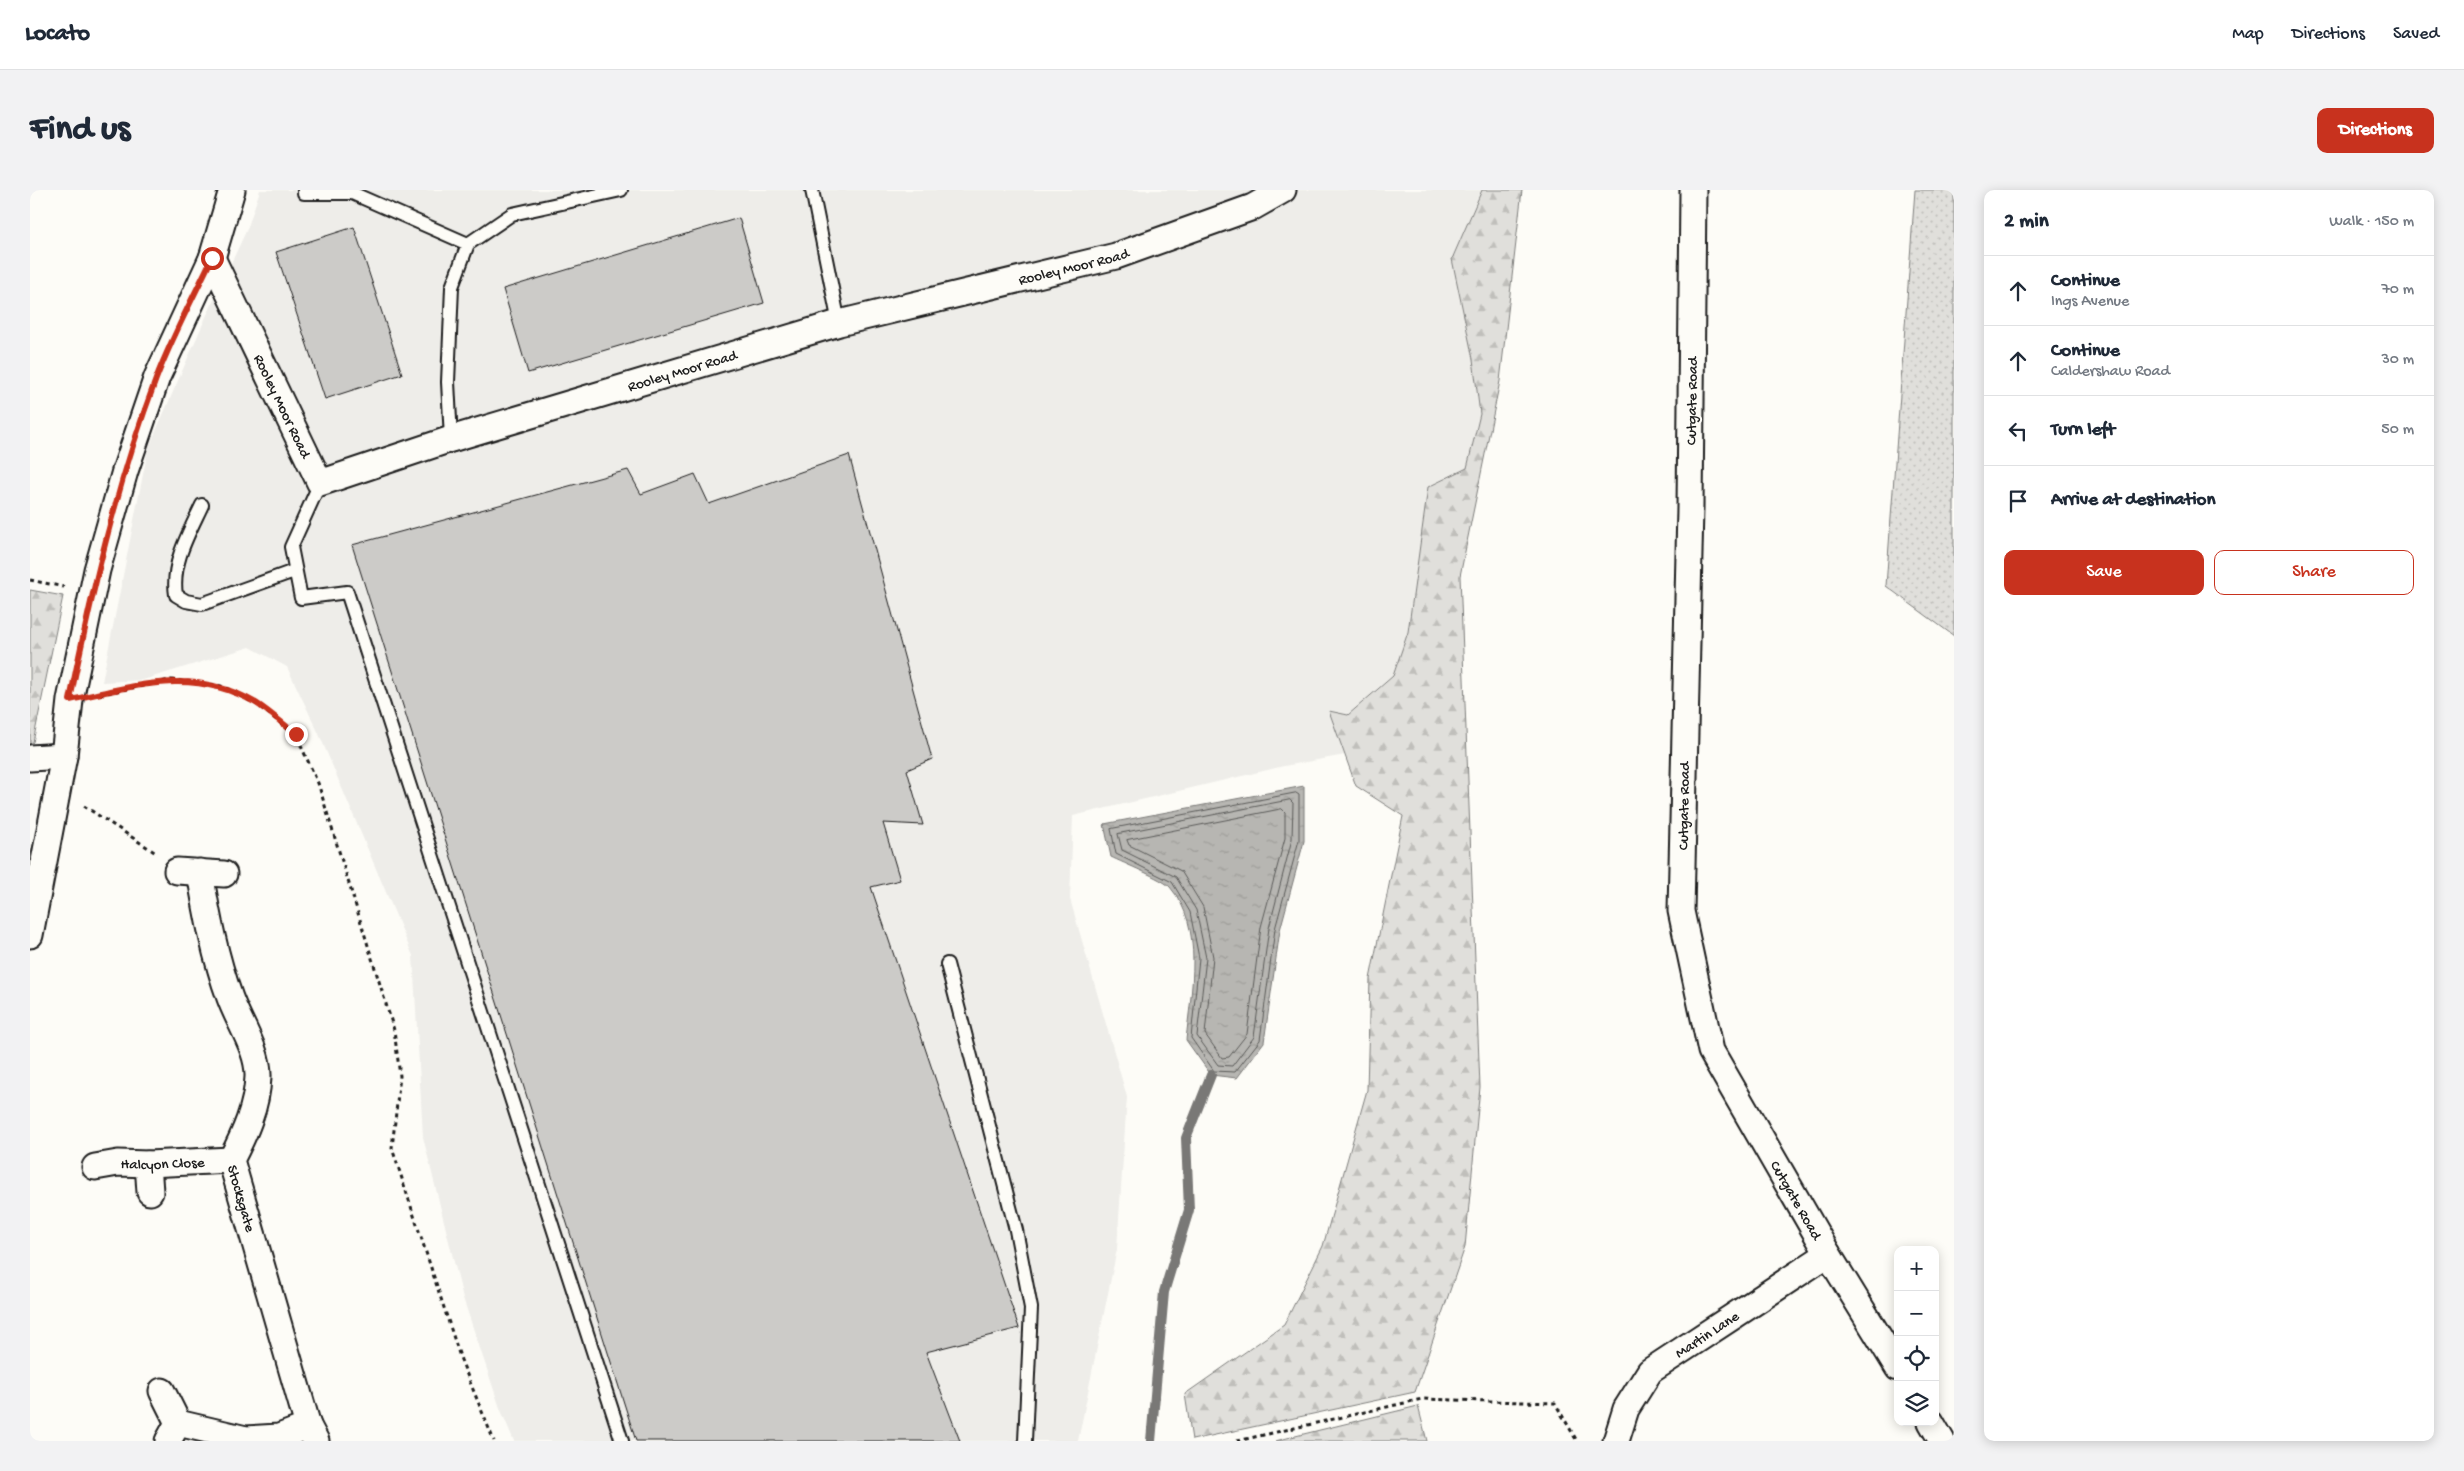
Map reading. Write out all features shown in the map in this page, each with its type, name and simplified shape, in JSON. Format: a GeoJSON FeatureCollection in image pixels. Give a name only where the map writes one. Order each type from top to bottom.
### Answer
{"type":"FeatureCollection","features":[{"type":"Feature","properties":{"kind":"street"},"geometry":{"type":"LineString","coordinates":[[30,935],[64,756],[70,700],[94,581],[125,471],[157,377],[212,258],[232,190]]}},
{"type":"Feature","properties":{"kind":"street","name":"Rooley Moor Road"},"geometry":{"type":"LineString","coordinates":[[212,258],[320,483],[452,439],[839,323],[1116,256],[1253,207],[1283,190]]}},
{"type":"Feature","properties":{"kind":"street","name":"Cutgate Road"},"geometry":{"type":"LineString","coordinates":[[1693,190],[1690,508],[1681,911],[1712,1051],[1828,1254],[1894,1361]]}},
{"type":"Feature","properties":{"kind":"street"},"geometry":{"type":"LineString","coordinates":[[30,758],[64,756]]}},
{"type":"Feature","properties":{"kind":"street"},"geometry":{"type":"LineString","coordinates":[[188,872],[224,874]]}},
{"type":"Feature","properties":{"kind":"street","name":"Stocksgate"},"geometry":{"type":"LineString","coordinates":[[188,872],[208,926],[230,998],[252,1050],[258,1077],[248,1127],[231,1160],[312,1433]]}},
{"type":"Feature","properties":{"kind":"street","name":"Halcyon Close"},"geometry":{"type":"LineString","coordinates":[[94,1167],[118,1163],[148,1164],[231,1160]]}},
{"type":"Feature","properties":{"kind":"street"},"geometry":{"type":"LineString","coordinates":[[148,1164],[150,1192]]}},
{"type":"Feature","properties":{"kind":"street","name":"Martin Lane"},"geometry":{"type":"LineString","coordinates":[[1616,1441],[1626,1409],[1650,1371],[1828,1254]]}},
{"type":"Feature","properties":{"kind":"street"},"geometry":{"type":"LineString","coordinates":[[162,1392],[173,1432],[246,1439],[312,1433]]}},
{"type":"Feature","properties":{"kind":"street"},"geometry":{"type":"LineString","coordinates":[[1933,1426],[1942,1441]]}},
{"type":"Feature","properties":{"kind":"lane"},"geometry":{"type":"LineString","coordinates":[[304,190],[304,192],[352,193],[468,244]]}},
{"type":"Feature","properties":{"kind":"lane"},"geometry":{"type":"LineString","coordinates":[[452,439],[448,382],[452,287],[468,244],[512,214],[621,190]]}},
{"type":"Feature","properties":{"kind":"lane"},"geometry":{"type":"LineString","coordinates":[[812,190],[839,323]]}},
{"type":"Feature","properties":{"kind":"lane"},"geometry":{"type":"LineString","coordinates":[[320,483],[291,546],[294,571],[301,598],[347,592],[622,1441]]}},
{"type":"Feature","properties":{"kind":"lane"},"geometry":{"type":"LineString","coordinates":[[202,505],[178,559],[174,584],[176,595],[186,601],[202,604],[294,571]]}},
{"type":"Feature","properties":{"kind":"lane"},"geometry":{"type":"LineString","coordinates":[[947,964],[1016,1230],[1031,1308],[1025,1441]]}},
{"type":"Feature","properties":{"kind":"path"},"geometry":{"type":"LineString","coordinates":[[30,580],[94,581]]}},
{"type":"Feature","properties":{"kind":"path"},"geometry":{"type":"LineString","coordinates":[[70,700],[171,680],[221,686],[257,704],[296,734],[318,783],[394,1030],[400,1076],[392,1148],[461,1360],[494,1441]]}},
{"type":"Feature","properties":{"kind":"path"},"geometry":{"type":"LineString","coordinates":[[57,785],[86,808],[188,872]]}},
{"type":"Feature","properties":{"kind":"path"},"geometry":{"type":"LineString","coordinates":[[1237,1441],[1422,1399],[1555,1403],[1577,1441]]}},
{"type":"Feature","properties":{"kind":"shaded area"},"geometry":{"type":"Polygon","coordinates":[[[260,190],[1482,190],[1452,259],[1473,359],[1480,414],[1467,468],[1428,487],[1408,632],[1393,676],[1348,715],[1329,711],[1345,755],[1284,766],[1073,816],[1070,899],[1127,1097],[1117,1249],[1078,1441],[514,1441],[500,1408],[463,1298],[423,1137],[413,956],[319,734],[287,667],[250,647],[143,680],[102,682],[148,449],[248,227],[260,190]]]}},
{"type":"Feature","properties":{"kind":"green space"},"geometry":{"type":"Polygon","coordinates":[[[1482,190],[1522,190],[1500,381],[1460,576],[1480,1087],[1465,1247],[1415,1392],[1192,1440],[1185,1394],[1284,1325],[1323,1246],[1367,1090],[1370,979],[1403,816],[1356,786],[1329,711],[1348,715],[1393,676],[1408,632],[1428,487],[1467,468],[1480,414],[1473,359],[1452,259],[1482,190]]]}},
{"type":"Feature","properties":{"kind":"green space"},"geometry":{"type":"Polygon","coordinates":[[[1915,190],[1954,190],[1954,636],[1886,586],[1915,190]]]}},
{"type":"Feature","properties":{"kind":"green space"},"geometry":{"type":"Polygon","coordinates":[[[30,590],[63,596],[33,742],[30,744],[30,590]]]}},
{"type":"Feature","properties":{"kind":"green space"},"geometry":{"type":"Polygon","coordinates":[[[1418,1406],[1427,1441],[1275,1441],[1418,1406]]]}},
{"type":"Feature","properties":{"kind":"water"},"geometry":{"type":"Polygon","coordinates":[[[1304,786],[1304,841],[1280,930],[1264,1042],[1237,1078],[1211,1075],[1186,1040],[1193,960],[1188,921],[1181,903],[1166,884],[1111,857],[1104,824],[1304,786]]]}},
{"type":"Feature","properties":{"kind":"building"},"geometry":{"type":"Polygon","coordinates":[[[739,218],[764,303],[528,373],[503,289],[739,218]]]}},
{"type":"Feature","properties":{"kind":"building"},"geometry":{"type":"Polygon","coordinates":[[[354,227],[402,374],[325,399],[276,252],[354,227]]]}},
{"type":"Feature","properties":{"kind":"building"},"geometry":{"type":"Polygon","coordinates":[[[849,455],[932,759],[907,770],[923,825],[883,823],[900,880],[871,887],[1019,1328],[926,1352],[960,1441],[636,1441],[352,545],[628,470],[641,494],[695,474],[709,504],[849,455]]]}},
{"type":"Feature","properties":{"kind":"waterway"},"geometry":{"type":"LineString","coordinates":[[1151,1441],[1164,1292],[1189,1210],[1186,1138],[1211,1075]]}},
{"type":"Feature","properties":{"kind":"route"},"geometry":{"type":"LineString","coordinates":[[212,258],[157,377],[125,471],[97,570],[70,700],[171,680],[221,686],[257,704],[296,734]]}}]}
